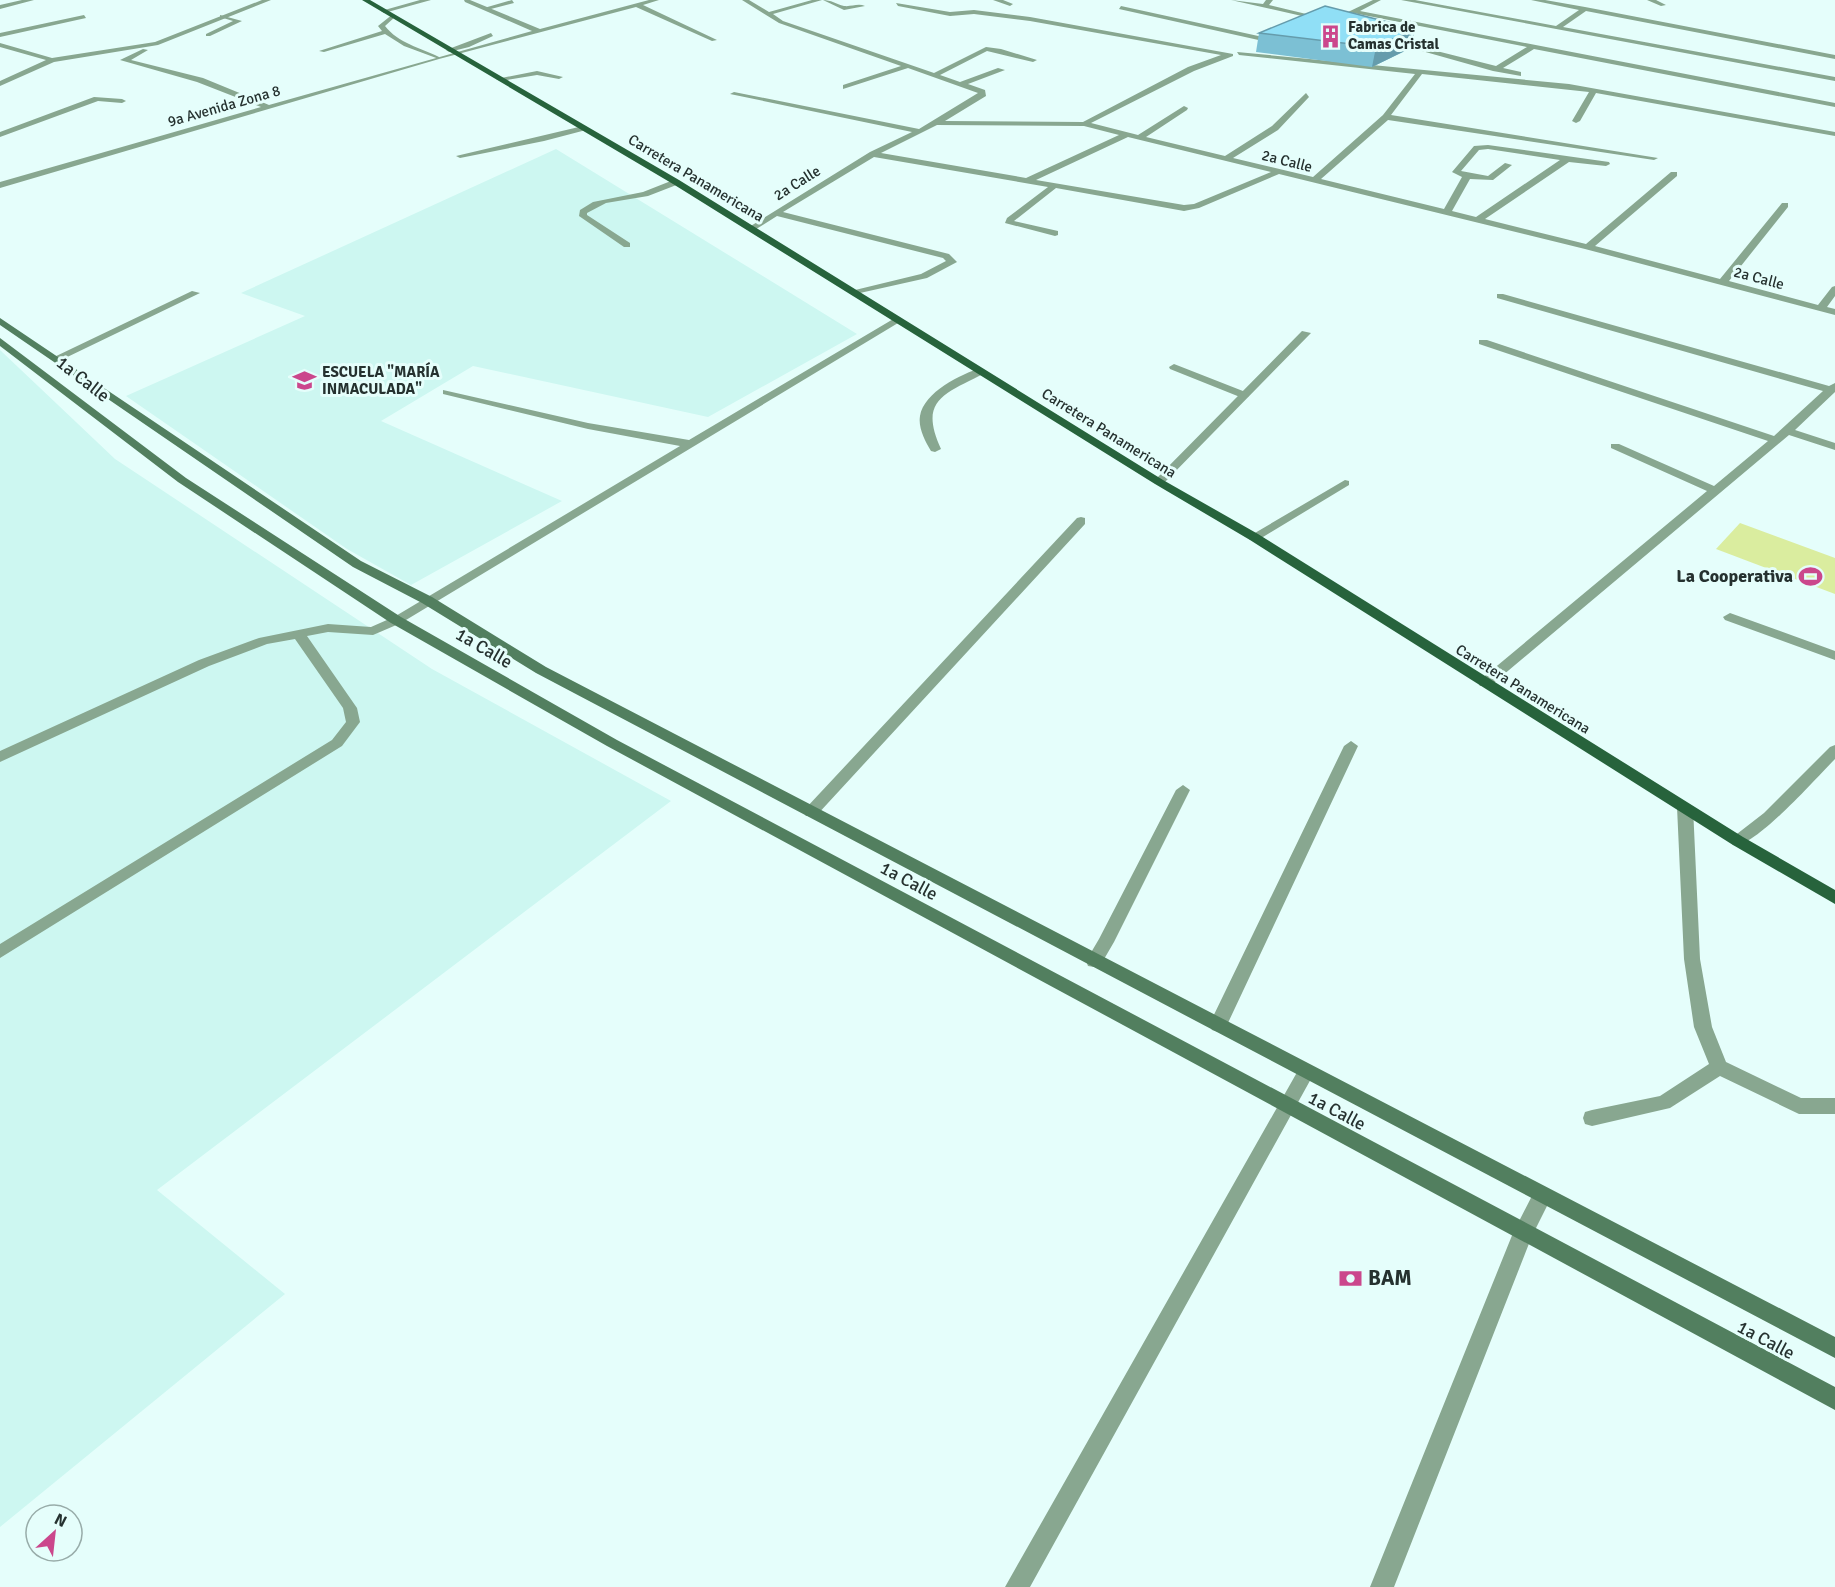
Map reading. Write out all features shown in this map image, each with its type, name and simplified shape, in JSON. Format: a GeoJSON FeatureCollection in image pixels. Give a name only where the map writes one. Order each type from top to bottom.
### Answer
{"type":"FeatureCollection","features":[{"type":"Feature","properties":{"kind":"main road","name":"Carretera Panamericana"},"geometry":{"type":"LineString","coordinates":[[365,0],[676,182],[1159,482],[1254,537],[1738,841],[1835,897]]}},
{"type":"Feature","properties":{"kind":"street"},"geometry":{"type":"LineString","coordinates":[[0,7],[31,0]]}},
{"type":"Feature","properties":{"kind":"street"},"geometry":{"type":"LineString","coordinates":[[268,0],[222,16],[124,60],[200,80],[268,107]]}},
{"type":"Feature","properties":{"kind":"street"},"geometry":{"type":"LineString","coordinates":[[428,0],[388,14],[381,26],[400,41],[437,58]]}},
{"type":"Feature","properties":{"kind":"street"},"geometry":{"type":"LineString","coordinates":[[452,51],[656,0]]}},
{"type":"Feature","properties":{"kind":"street"},"geometry":{"type":"LineString","coordinates":[[745,0],[767,14],[798,28],[982,92],[982,96],[936,123]]}},
{"type":"Feature","properties":{"kind":"street"},"geometry":{"type":"LineString","coordinates":[[767,14],[819,0]]}},
{"type":"Feature","properties":{"kind":"street"},"geometry":{"type":"LineString","coordinates":[[826,0],[844,8],[862,6]]}},
{"type":"Feature","properties":{"kind":"street"},"geometry":{"type":"LineString","coordinates":[[999,0],[1010,4]]}},
{"type":"Feature","properties":{"kind":"street"},"geometry":{"type":"LineString","coordinates":[[1234,0],[1335,20]]}},
{"type":"Feature","properties":{"kind":"street"},"geometry":{"type":"LineString","coordinates":[[1264,6],[1270,0]]}},
{"type":"Feature","properties":{"kind":"street"},"geometry":{"type":"LineString","coordinates":[[1362,0],[1376,1]]}},
{"type":"Feature","properties":{"kind":"street"},"geometry":{"type":"LineString","coordinates":[[1404,0],[1835,79]]}},
{"type":"Feature","properties":{"kind":"street"},"geometry":{"type":"LineString","coordinates":[[1534,0],[1779,44],[1835,57]]}},
{"type":"Feature","properties":{"kind":"street"},"geometry":{"type":"LineString","coordinates":[[1650,0],[1663,5]]}},
{"type":"Feature","properties":{"kind":"street"},"geometry":{"type":"LineString","coordinates":[[467,1],[538,31]]}},
{"type":"Feature","properties":{"kind":"street"},"geometry":{"type":"LineString","coordinates":[[1318,24],[1335,20],[1376,1]]}},
{"type":"Feature","properties":{"kind":"street"},"geometry":{"type":"LineString","coordinates":[[486,8],[512,2]]}},
{"type":"Feature","properties":{"kind":"street"},"geometry":{"type":"LineString","coordinates":[[898,4],[950,14],[969,12],[1030,19],[1231,55]]}},
{"type":"Feature","properties":{"kind":"street"},"geometry":{"type":"LineString","coordinates":[[637,5],[714,40]]}},
{"type":"Feature","properties":{"kind":"street"},"geometry":{"type":"LineString","coordinates":[[1121,8],[1272,41]]}},
{"type":"Feature","properties":{"kind":"street"},"geometry":{"type":"LineString","coordinates":[[1557,28],[1585,9]]}},
{"type":"Feature","properties":{"kind":"street"},"geometry":{"type":"LineString","coordinates":[[1352,11],[1835,105]]}},
{"type":"Feature","properties":{"kind":"street"},"geometry":{"type":"LineString","coordinates":[[208,35],[238,21],[222,16]]}},
{"type":"Feature","properties":{"kind":"street"},"geometry":{"type":"LineString","coordinates":[[0,35],[84,17]]}},
{"type":"Feature","properties":{"kind":"street"},"geometry":{"type":"LineString","coordinates":[[322,51],[386,32]]}},
{"type":"Feature","properties":{"kind":"street"},"geometry":{"type":"LineString","coordinates":[[452,51],[491,36]]}},
{"type":"Feature","properties":{"kind":"street"},"geometry":{"type":"LineString","coordinates":[[1084,124],[1191,69],[1283,37]]}},
{"type":"Feature","properties":{"kind":"street"},"geometry":{"type":"LineString","coordinates":[[1386,40],[1569,86],[1835,135]]}},
{"type":"Feature","properties":{"kind":"street"},"geometry":{"type":"LineString","coordinates":[[0,84],[52,60],[156,44]]}},
{"type":"Feature","properties":{"kind":"street"},"geometry":{"type":"LineString","coordinates":[[0,45],[52,60]]}},
{"type":"Feature","properties":{"kind":"street"},"geometry":{"type":"LineString","coordinates":[[1496,69],[1532,47]]}},
{"type":"Feature","properties":{"kind":"street"},"geometry":{"type":"LineString","coordinates":[[935,75],[986,50],[999,50],[1032,60]]}},
{"type":"Feature","properties":{"kind":"street","name":"9a Avenida Zona 8"},"geometry":{"type":"LineString","coordinates":[[0,185],[437,58],[452,51]]}},
{"type":"Feature","properties":{"kind":"street"},"geometry":{"type":"LineString","coordinates":[[1239,52],[1419,73],[1569,86]]}},
{"type":"Feature","properties":{"kind":"street"},"geometry":{"type":"LineString","coordinates":[[846,87],[908,66]]}},
{"type":"Feature","properties":{"kind":"street"},"geometry":{"type":"LineString","coordinates":[[963,84],[1001,70]]}},
{"type":"Feature","properties":{"kind":"street"},"geometry":{"type":"LineString","coordinates":[[500,79],[537,73],[559,77]]}},
{"type":"Feature","properties":{"kind":"street"},"geometry":{"type":"LineString","coordinates":[[1314,181],[1386,117],[1419,73]]}},
{"type":"Feature","properties":{"kind":"street"},"geometry":{"type":"LineString","coordinates":[[1576,121],[1594,90]]}},
{"type":"Feature","properties":{"kind":"street"},"geometry":{"type":"LineString","coordinates":[[734,94],[919,131]]}},
{"type":"Feature","properties":{"kind":"street"},"geometry":{"type":"LineString","coordinates":[[1226,159],[1275,128],[1306,95]]}},
{"type":"Feature","properties":{"kind":"street"},"geometry":{"type":"LineString","coordinates":[[0,135],[97,99],[122,101]]}},
{"type":"Feature","properties":{"kind":"street"},"geometry":{"type":"LineString","coordinates":[[1140,138],[1184,108]]}},
{"type":"Feature","properties":{"kind":"street"},"geometry":{"type":"LineString","coordinates":[[1386,117],[1654,158]]}},
{"type":"Feature","properties":{"kind":"street","name":"2a Calle"},"geometry":{"type":"LineString","coordinates":[[750,229],[873,153],[936,123],[1084,124],[1276,173],[1588,247],[1835,312]]}},
{"type":"Feature","properties":{"kind":"street"},"geometry":{"type":"LineString","coordinates":[[1824,132],[1835,123]]}},
{"type":"Feature","properties":{"kind":"street"},"geometry":{"type":"LineString","coordinates":[[460,156],[544,139],[584,128]]}},
{"type":"Feature","properties":{"kind":"street"},"geometry":{"type":"LineString","coordinates":[[1026,181],[1128,134]]}},
{"type":"Feature","properties":{"kind":"street"},"geometry":{"type":"LineString","coordinates":[[1508,165],[1495,178],[1484,179],[1456,172],[1477,148],[1482,147],[1606,164]]}},
{"type":"Feature","properties":{"kind":"street"},"geometry":{"type":"LineString","coordinates":[[873,153],[1053,187],[1184,208],[1196,206],[1276,173]]}},
{"type":"Feature","properties":{"kind":"street"},"geometry":{"type":"LineString","coordinates":[[1478,220],[1567,159]]}},
{"type":"Feature","properties":{"kind":"street"},"geometry":{"type":"LineString","coordinates":[[1588,247],[1674,174]]}},
{"type":"Feature","properties":{"kind":"street"},"geometry":{"type":"LineString","coordinates":[[1447,212],[1467,176]]}},
{"type":"Feature","properties":{"kind":"street"},"geometry":{"type":"LineString","coordinates":[[627,245],[589,221],[582,212],[598,203],[646,194],[676,182]]}},
{"type":"Feature","properties":{"kind":"street"},"geometry":{"type":"LineString","coordinates":[[1053,187],[1009,223],[1055,233]]}},
{"type":"Feature","properties":{"kind":"street"},"geometry":{"type":"LineString","coordinates":[[1723,282],[1785,205]]}},
{"type":"Feature","properties":{"kind":"street"},"geometry":{"type":"LineString","coordinates":[[775,213],[946,256],[952,262],[924,276],[854,293]]}},
{"type":"Feature","properties":{"kind":"street"},"geometry":{"type":"LineString","coordinates":[[1821,308],[1835,289]]}},
{"type":"Feature","properties":{"kind":"street"},"geometry":{"type":"LineString","coordinates":[[55,359],[195,293]]}},
{"type":"Feature","properties":{"kind":"street"},"geometry":{"type":"LineString","coordinates":[[1500,296],[1833,388]]}},
{"type":"Feature","properties":{"kind":"street"},"geometry":{"type":"LineString","coordinates":[[0,757],[204,663],[264,641],[328,628],[374,631],[898,320]]}},
{"type":"Feature","properties":{"kind":"street","name":"1a Calle"},"geometry":{"type":"LineString","coordinates":[[0,321],[357,564],[427,600],[541,670],[1835,1348]]}},
{"type":"Feature","properties":{"kind":"street"},"geometry":{"type":"LineString","coordinates":[[1159,482],[1306,333]]}},
{"type":"Feature","properties":{"kind":"street","name":"1a Calle"},"geometry":{"type":"LineString","coordinates":[[0,341],[182,480],[396,620],[612,743],[1835,1399]]}},
{"type":"Feature","properties":{"kind":"street"},"geometry":{"type":"LineString","coordinates":[[1483,342],[1776,440]]}},
{"type":"Feature","properties":{"kind":"street"},"geometry":{"type":"LineString","coordinates":[[1174,367],[1244,395]]}},
{"type":"Feature","properties":{"kind":"street"},"geometry":{"type":"LineString","coordinates":[[936,449],[925,426],[927,409],[939,395],[981,371]]}},
{"type":"Feature","properties":{"kind":"street"},"geometry":{"type":"LineString","coordinates":[[1485,683],[1787,431],[1833,388]]}},
{"type":"Feature","properties":{"kind":"street"},"geometry":{"type":"LineString","coordinates":[[447,392],[565,421],[690,444]]}},
{"type":"Feature","properties":{"kind":"street"},"geometry":{"type":"LineString","coordinates":[[1787,431],[1835,447]]}},
{"type":"Feature","properties":{"kind":"street"},"geometry":{"type":"LineString","coordinates":[[1615,446],[1716,491]]}},
{"type":"Feature","properties":{"kind":"street"},"geometry":{"type":"LineString","coordinates":[[1254,537],[1345,483]]}},
{"type":"Feature","properties":{"kind":"street"},"geometry":{"type":"LineString","coordinates":[[811,812],[1081,521]]}},
{"type":"Feature","properties":{"kind":"street"},"geometry":{"type":"LineString","coordinates":[[1730,617],[1835,656]]}},
{"type":"Feature","properties":{"kind":"street"},"geometry":{"type":"LineString","coordinates":[[0,952],[337,743],[353,722],[350,708],[298,633]]}},
{"type":"Feature","properties":{"kind":"street"},"geometry":{"type":"LineString","coordinates":[[1218,1025],[1351,746]]}},
{"type":"Feature","properties":{"kind":"street"},"geometry":{"type":"LineString","coordinates":[[1738,841],[1769,817],[1835,750]]}},
{"type":"Feature","properties":{"kind":"street"},"geometry":{"type":"LineString","coordinates":[[1094,961],[1184,790]]}},
{"type":"Feature","properties":{"kind":"street"},"geometry":{"type":"LineString","coordinates":[[1685,807],[1692,959],[1703,1027],[1719,1067],[1799,1106],[1835,1106]]}},
{"type":"Feature","properties":{"kind":"street"},"geometry":{"type":"LineString","coordinates":[[1592,1118],[1664,1103],[1719,1067]]}},
{"type":"Feature","properties":{"kind":"street"},"geometry":{"type":"LineString","coordinates":[[1017,1587],[1306,1072]]}},
{"type":"Feature","properties":{"kind":"street"},"geometry":{"type":"LineString","coordinates":[[1382,1587],[1523,1233],[1542,1196]]}},
{"type":"Feature","properties":{"kind":"shaded area","name":"ESCUELA \"MARÍA INMACULADA\""},"geometry":{"type":"Polygon","coordinates":[[[556,149],[857,334],[708,417],[473,366],[381,421],[562,501],[411,585],[347,549],[126,396],[305,316],[241,293],[556,149]]]}},
{"type":"Feature","properties":{"kind":"shaded area"},"geometry":{"type":"Polygon","coordinates":[[[0,350],[115,459],[432,669],[671,801],[157,1190],[285,1294],[29,1503],[24,1503],[24,1507],[0,1527],[0,350]]]}},
{"type":"Feature","properties":{"kind":"green space","name":"La Cooperativa"},"geometry":{"type":"Polygon","coordinates":[[[1740,523],[1835,558],[1835,594],[1716,549],[1740,523]]]}},
{"type":"Feature","properties":{"kind":"building"},"geometry":{"type":"Polygon","coordinates":[[[1325,6],[1415,29],[1376,47],[1259,33],[1325,6]]]}},
{"type":"Feature","properties":{"kind":"place","name":"Fabrica de Camas Cristal"},"geometry":{"type":"Point","coordinates":[1330,36]}},
{"type":"Feature","properties":{"kind":"place","name":"ESCUELA \"MARÍA INMACULADA\""},"geometry":{"type":"Point","coordinates":[304,381]}},
{"type":"Feature","properties":{"kind":"place","name":"La Cooperativa"},"geometry":{"type":"Point","coordinates":[1811,576]}},
{"type":"Feature","properties":{"kind":"place","name":"BAM"},"geometry":{"type":"Point","coordinates":[1350,1278]}}]}
